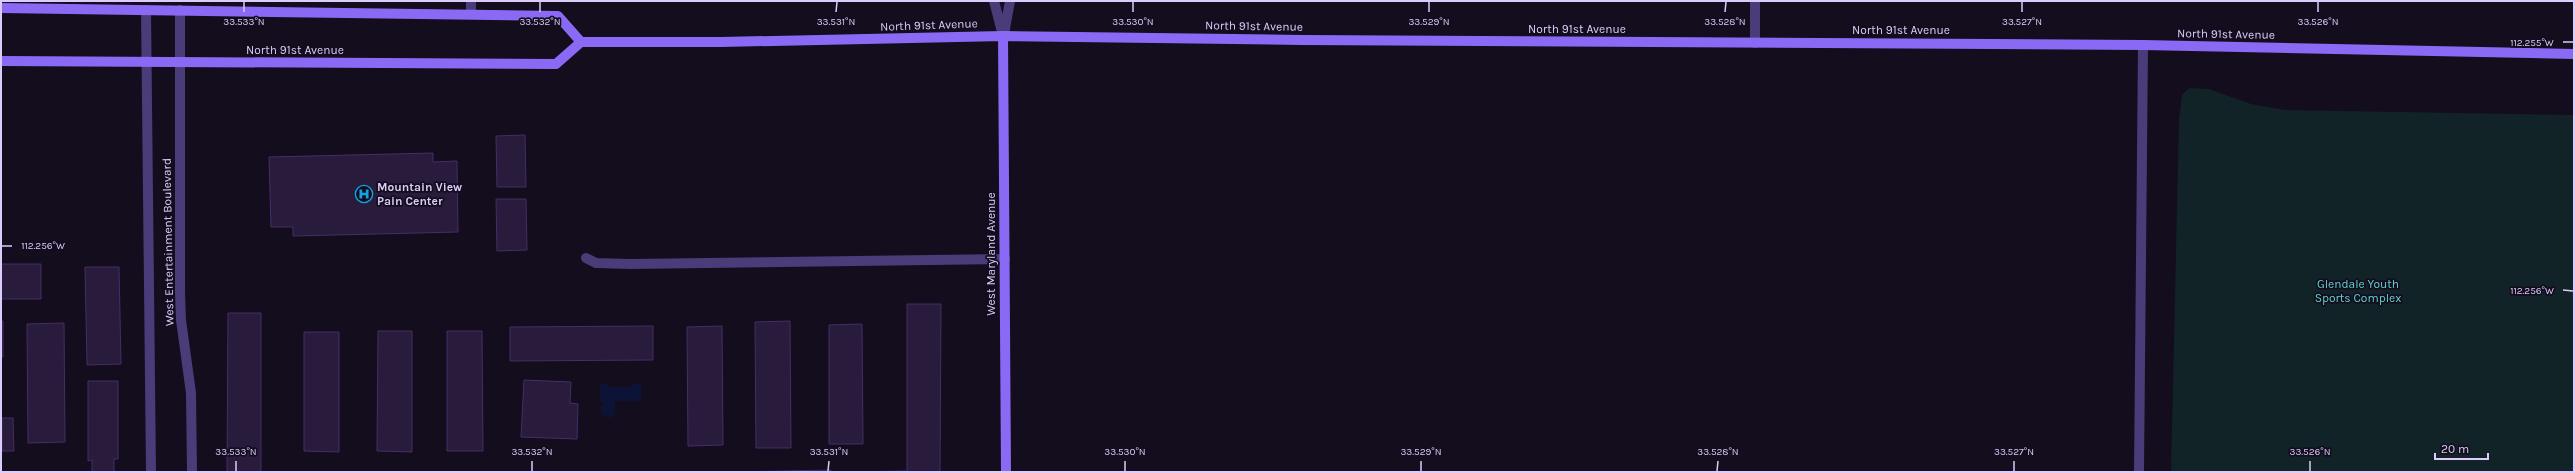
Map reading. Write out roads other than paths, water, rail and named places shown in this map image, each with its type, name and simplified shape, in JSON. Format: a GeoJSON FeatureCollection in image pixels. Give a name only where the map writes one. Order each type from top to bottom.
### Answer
{"type":"FeatureCollection","features":[{"type":"Feature","properties":{"kind":"main road"},"geometry":{"type":"LineString","coordinates":[[1,8],[558,16],[581,42]]}},
{"type":"Feature","properties":{"kind":"main road","name":"North 91st Avenue"},"geometry":{"type":"LineString","coordinates":[[1,61],[556,64],[581,42],[742,42],[1003,36],[2143,45],[2574,54]]}},
{"type":"Feature","properties":{"kind":"main road","name":"West Maryland Avenue"},"geometry":{"type":"LineString","coordinates":[[1003,36],[1006,472]]}},
{"type":"Feature","properties":{"kind":"street"},"geometry":{"type":"LineString","coordinates":[[471,1],[471,14]]}},
{"type":"Feature","properties":{"kind":"street","name":"West Maryland Avenue"},"geometry":{"type":"LineString","coordinates":[[994,1],[1003,36]]}},
{"type":"Feature","properties":{"kind":"street","name":"West Maryland Avenue"},"geometry":{"type":"LineString","coordinates":[[1003,36],[1010,1]]}},
{"type":"Feature","properties":{"kind":"street"},"geometry":{"type":"LineString","coordinates":[[1755,1],[1755,43]]}},
{"type":"Feature","properties":{"kind":"street","name":"West Entertainment Boulevard"},"geometry":{"type":"LineString","coordinates":[[146,10],[145,62],[152,472]]}},
{"type":"Feature","properties":{"kind":"street","name":"West Entertainment Boulevard"},"geometry":{"type":"LineString","coordinates":[[180,10],[181,320],[191,393],[192,472]]}},
{"type":"Feature","properties":{"kind":"street"},"geometry":{"type":"LineString","coordinates":[[2139,472],[2143,45]]}},
{"type":"Feature","properties":{"kind":"street"},"geometry":{"type":"LineString","coordinates":[[586,258],[596,263],[630,264],[1005,259]]}},
{"type":"Feature","properties":{"kind":"water"},"geometry":{"type":"Polygon","coordinates":[[[600,383],[607,384],[607,387],[633,387],[633,384],[641,384],[641,401],[615,401],[615,415],[612,415],[612,418],[604,417],[604,414],[601,414],[601,406],[603,405],[603,402],[600,402],[600,383]]]}},
{"type":"Feature","properties":{"kind":"place","name":"Mountain View Pain Center"},"geometry":{"type":"Point","coordinates":[364,194]}},
{"type":"Feature","properties":{"kind":"park label","name":"Glendale Youth Sports Complex"},"geometry":{"type":"Point","coordinates":[2358,291]}}]}
